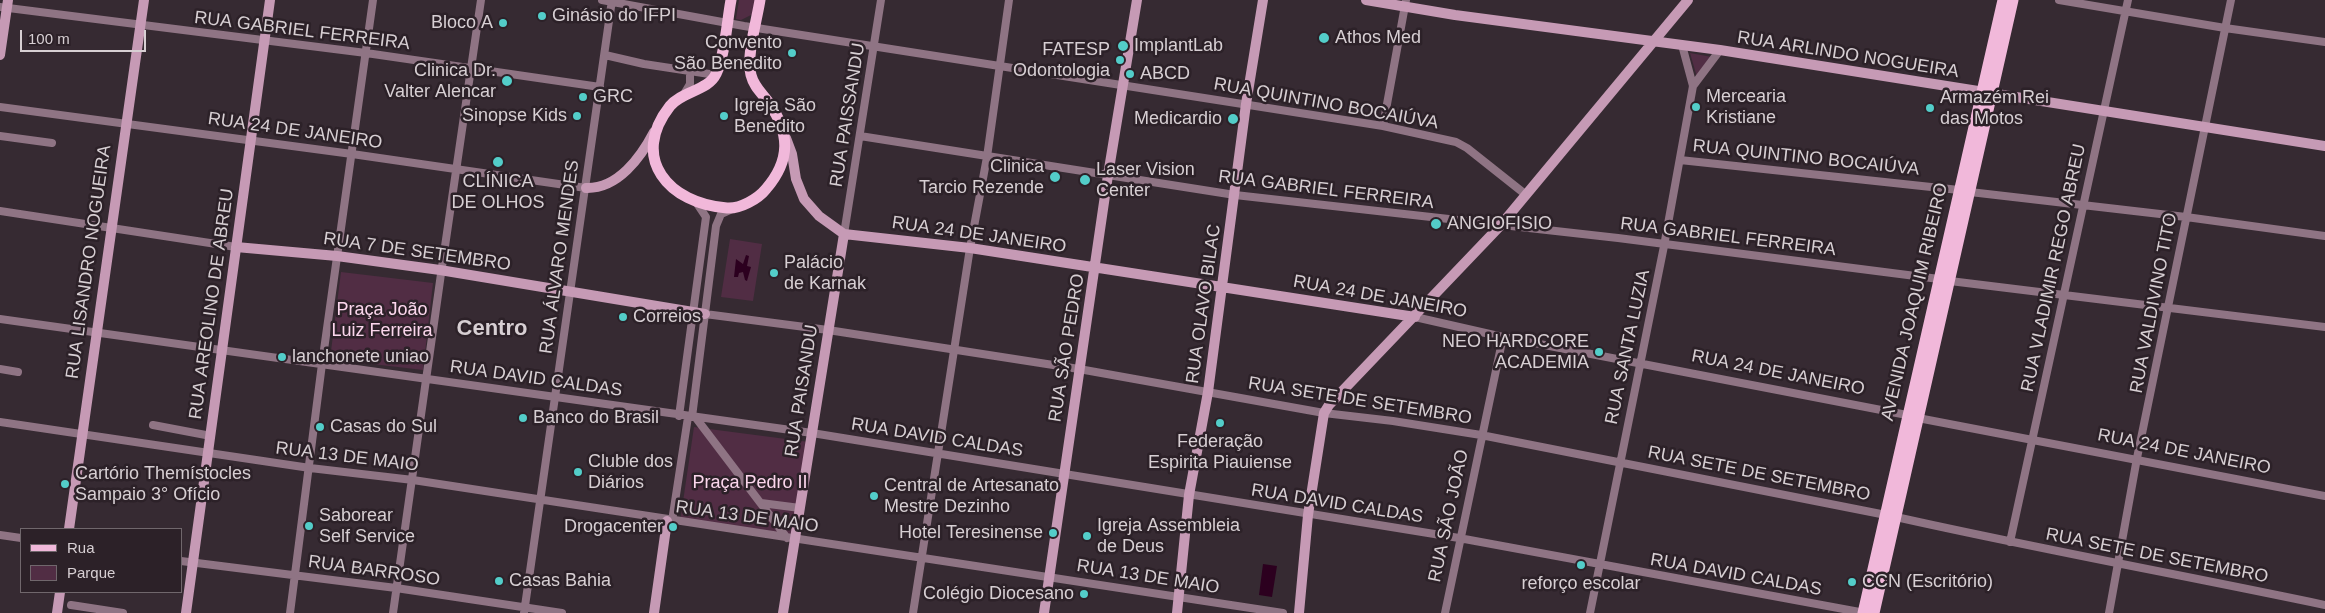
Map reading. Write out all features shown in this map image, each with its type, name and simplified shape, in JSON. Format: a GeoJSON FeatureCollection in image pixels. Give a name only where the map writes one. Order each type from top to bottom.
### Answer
{"type":"FeatureCollection","features":[{"type":"Feature","properties":{"kind":"main road"},"geometry":{"type":"LineString","coordinates":[[731,0],[716,74],[711,81],[684,94],[671,104],[659,122],[653,142],[657,172],[675,191],[696,202],[713,207],[732,208],[752,201],[765,191],[776,177],[782,163],[785,135],[778,118],[756,88],[750,73],[760,0]]}},
{"type":"Feature","properties":{"kind":"main road","name":"AVENIDA JOAQUIM RIBEIRO"},"geometry":{"type":"LineString","coordinates":[[1988,93],[2004,0]]}},
{"type":"Feature","properties":{"kind":"main road","name":"AVENIDA JOAQUIM RIBEIRO"},"geometry":{"type":"LineString","coordinates":[[1874,613],[1891,516],[1964,191],[1988,93],[2014,0]]}},
{"type":"Feature","properties":{"kind":"main road","name":"AVENIDA JOAQUIM RIBEIRO"},"geometry":{"type":"LineString","coordinates":[[1864,613],[1891,516]]}},
{"type":"Feature","properties":{"kind":"street","name":"RUA LISANDRO NOGUEIRA"},"geometry":{"type":"LineString","coordinates":[[69,528],[124,125],[144,0]]}},
{"type":"Feature","properties":{"kind":"street","name":"RUA AREOLINO DE ABREU"},"geometry":{"type":"LineString","coordinates":[[186,613],[224,350],[236,247],[270,0]]}},
{"type":"Feature","properties":{"kind":"street"},"geometry":{"type":"LineString","coordinates":[[290,613],[336,256],[373,0]]}},
{"type":"Feature","properties":{"kind":"street"},"geometry":{"type":"LineString","coordinates":[[393,613],[413,480],[440,270],[481,0]]}},
{"type":"Feature","properties":{"kind":"street","name":"RUA QUINTINO BOCAIÚVA"},"geometry":{"type":"LineString","coordinates":[[602,0],[755,28],[1383,126],[1456,142],[1525,194]]}},
{"type":"Feature","properties":{"kind":"street","name":"RUA PAISSANDU"},"geometry":{"type":"LineString","coordinates":[[844,234],[881,0]]}},
{"type":"Feature","properties":{"kind":"street"},"geometry":{"type":"LineString","coordinates":[[913,613],[970,248],[987,157],[1009,0]]}},
{"type":"Feature","properties":{"kind":"street","name":"RUA SÃO PEDRO"},"geometry":{"type":"LineString","coordinates":[[1044,613],[1108,175],[1138,0]]}},
{"type":"Feature","properties":{"kind":"street","name":"RUA OLAVO BILAC"},"geometry":{"type":"LineString","coordinates":[[1177,613],[1190,495],[1208,392],[1246,104],[1264,0]]}},
{"type":"Feature","properties":{"kind":"street","name":"RUA ARLINDO NOGUEIRA"},"geometry":{"type":"LineString","coordinates":[[1366,0],[1405,3],[1473,18],[1720,50],[2325,146]]}},
{"type":"Feature","properties":{"kind":"street"},"geometry":{"type":"LineString","coordinates":[[1299,613],[1308,515],[1324,413],[1329,405],[1500,226],[1688,0]]}},
{"type":"Feature","properties":{"kind":"street"},"geometry":{"type":"LineString","coordinates":[[2059,0],[2225,28],[2325,42]]}},
{"type":"Feature","properties":{"kind":"street","name":"RUA VLADIMIR REGO ABREU"},"geometry":{"type":"LineString","coordinates":[[2010,542],[2128,0]]}},
{"type":"Feature","properties":{"kind":"street","name":"RUA VALDIVINO TITO"},"geometry":{"type":"LineString","coordinates":[[2109,613],[2137,458],[2231,0]]}},
{"type":"Feature","properties":{"kind":"street","name":"RUA ÁLVARO MENDES"},"geometry":{"type":"LineString","coordinates":[[524,610],[612,1]]}},
{"type":"Feature","properties":{"kind":"street"},"geometry":{"type":"LineString","coordinates":[[1383,126],[1405,3]]}},
{"type":"Feature","properties":{"kind":"street","name":"RUA GABRIEL FERREIRA"},"geometry":{"type":"LineString","coordinates":[[5,5],[140,26],[366,53],[600,87]]}},
{"type":"Feature","properties":{"kind":"street"},"geometry":{"type":"LineString","coordinates":[[0,55],[5,5]]}},
{"type":"Feature","properties":{"kind":"street","name":"RUA SANTA LUZIA"},"geometry":{"type":"LineString","coordinates":[[1590,613],[1664,246],[1693,86],[1682,45]]}},
{"type":"Feature","properties":{"kind":"street","name":"RUA SANTA LUZIA"},"geometry":{"type":"LineString","coordinates":[[1693,86],[1720,50]]}},
{"type":"Feature","properties":{"kind":"street"},"geometry":{"type":"LineString","coordinates":[[605,55],[644,64],[716,74]]}},
{"type":"Feature","properties":{"kind":"street"},"geometry":{"type":"LineString","coordinates":[[684,94],[690,84],[690,70]]}},
{"type":"Feature","properties":{"kind":"street","name":"RUA 24 DE JANEIRO"},"geometry":{"type":"LineString","coordinates":[[0,107],[352,154],[586,188]]}},
{"type":"Feature","properties":{"kind":"street"},"geometry":{"type":"LineString","coordinates":[[586,188],[593,188],[623,174],[642,153],[659,122]]}},
{"type":"Feature","properties":{"kind":"street"},"geometry":{"type":"LineString","coordinates":[[785,135],[792,154],[796,179],[804,199],[819,216],[844,234]]}},
{"type":"Feature","properties":{"kind":"street"},"geometry":{"type":"LineString","coordinates":[[0,136],[52,143]]}},
{"type":"Feature","properties":{"kind":"street","name":"RUA GABRIEL FERREIRA"},"geometry":{"type":"LineString","coordinates":[[860,136],[1235,195],[1618,238],[1664,246],[2325,327]]}},
{"type":"Feature","properties":{"kind":"street","name":"RUA QUINTINO BOCAIÚVA"},"geometry":{"type":"LineString","coordinates":[[1680,160],[2186,216],[2325,236]]}},
{"type":"Feature","properties":{"kind":"street"},"geometry":{"type":"LineString","coordinates":[[696,202],[706,217],[682,398],[689,417],[791,538]]}},
{"type":"Feature","properties":{"kind":"street"},"geometry":{"type":"LineString","coordinates":[[654,613],[689,417],[694,400],[718,219],[721,214],[732,208]]}},
{"type":"Feature","properties":{"kind":"street","name":"RUA 7 DE SETEMBRO"},"geometry":{"type":"LineString","coordinates":[[0,211],[236,247],[336,256],[440,270],[693,312],[828,330]]}},
{"type":"Feature","properties":{"kind":"street","name":"RUA 24 DE JANEIRO"},"geometry":{"type":"LineString","coordinates":[[844,234],[970,248],[1414,317],[1503,337],[2137,458],[2325,496]]}},
{"type":"Feature","properties":{"kind":"street","name":"RUA PAISANDU"},"geometry":{"type":"LineString","coordinates":[[783,613],[791,538],[800,508],[844,234]]}},
{"type":"Feature","properties":{"kind":"street"},"geometry":{"type":"LineString","coordinates":[[700,258],[713,260]]}},
{"type":"Feature","properties":{"kind":"street","name":"RUA DAVID CALDAS"},"geometry":{"type":"LineString","coordinates":[[0,319],[812,433],[1459,538],[1864,613]]}},
{"type":"Feature","properties":{"kind":"street","name":"RUA SETE DE SETEMBRO"},"geometry":{"type":"LineString","coordinates":[[828,330],[1079,369],[1324,413],[1394,421],[1481,435],[1620,461],[2325,605]]}},
{"type":"Feature","properties":{"kind":"street","name":"RUA SÃO JOÃO"},"geometry":{"type":"LineString","coordinates":[[1444,613],[1503,337]]}},
{"type":"Feature","properties":{"kind":"street"},"geometry":{"type":"LineString","coordinates":[[687,364],[699,365]]}},
{"type":"Feature","properties":{"kind":"street"},"geometry":{"type":"LineString","coordinates":[[0,369],[18,372]]}},
{"type":"Feature","properties":{"kind":"street"},"geometry":{"type":"LineString","coordinates":[[682,398],[694,400]]}},
{"type":"Feature","properties":{"kind":"street","name":"RUA 13 DE MAIO"},"geometry":{"type":"LineString","coordinates":[[0,422],[310,468],[413,480],[539,501],[922,557],[1283,613]]}},
{"type":"Feature","properties":{"kind":"street"},"geometry":{"type":"LineString","coordinates":[[153,426],[211,436]]}},
{"type":"Feature","properties":{"kind":"street"},"geometry":{"type":"LineString","coordinates":[[761,503],[800,508]]}},
{"type":"Feature","properties":{"kind":"street"},"geometry":{"type":"LineString","coordinates":[[0,535],[20,538]]}},
{"type":"Feature","properties":{"kind":"street","name":"RUA BARROSO"},"geometry":{"type":"LineString","coordinates":[[182,562],[396,588],[524,610],[562,613]]}},
{"type":"Feature","properties":{"kind":"street"},"geometry":{"type":"LineString","coordinates":[[56,613],[60,593]]}},
{"type":"Feature","properties":{"kind":"street"},"geometry":{"type":"LineString","coordinates":[[71,605],[123,613]]}},
{"type":"Feature","properties":{"kind":"green space"},"geometry":{"type":"Polygon","coordinates":[[[739,0],[755,0],[753,14],[741,20],[736,19],[739,0]]]}},
{"type":"Feature","properties":{"kind":"green space"},"geometry":{"type":"Polygon","coordinates":[[[1690,53],[1712,57],[1713,66],[1699,84],[1690,53]]]}},
{"type":"Feature","properties":{"kind":"green space"},"geometry":{"type":"Polygon","coordinates":[[[730,239],[762,244],[753,301],[721,297],[730,239]]]}},
{"type":"Feature","properties":{"kind":"green space","name":"Praça João Luiz Ferreira"},"geometry":{"type":"Polygon","coordinates":[[[341,272],[433,283],[423,370],[330,359],[341,272]]]}},
{"type":"Feature","properties":{"kind":"green space","name":"Praça Pedro II"},"geometry":{"type":"Polygon","coordinates":[[[694,427],[809,442],[793,537],[680,522],[694,427]]]}},
{"type":"Feature","properties":{"kind":"shaded area"},"geometry":{"type":"Polygon","coordinates":[[[746,255],[749,256],[747,266],[751,267],[747,281],[743,272],[739,273],[738,277],[734,277],[736,259],[743,264],[746,255]]]}},
{"type":"Feature","properties":{"kind":"shaded area"},"geometry":{"type":"Polygon","coordinates":[[[1263,564],[1277,566],[1272,597],[1259,595],[1263,564]]]}},
{"type":"Feature","properties":{"kind":"place","name":"Ginásio do IFPI"},"geometry":{"type":"Point","coordinates":[542,16]}},
{"type":"Feature","properties":{"kind":"place","name":"Bloco A"},"geometry":{"type":"Point","coordinates":[503,23]}},
{"type":"Feature","properties":{"kind":"place","name":"Athos Med"},"geometry":{"type":"Point","coordinates":[1324,38]}},
{"type":"Feature","properties":{"kind":"place","name":"ImplantLab"},"geometry":{"type":"Point","coordinates":[1123,46]}},
{"type":"Feature","properties":{"kind":"place","name":"Convento São Benedito"},"geometry":{"type":"Point","coordinates":[792,53]}},
{"type":"Feature","properties":{"kind":"place","name":"FATESP Odontologia"},"geometry":{"type":"Point","coordinates":[1120,60]}},
{"type":"Feature","properties":{"kind":"place","name":"ABCD"},"geometry":{"type":"Point","coordinates":[1130,74]}},
{"type":"Feature","properties":{"kind":"place","name":"Clinica Dr. Valter Alencar"},"geometry":{"type":"Point","coordinates":[507,81]}},
{"type":"Feature","properties":{"kind":"place","name":"GRC"},"geometry":{"type":"Point","coordinates":[583,97]}},
{"type":"Feature","properties":{"kind":"place","name":"Mercearia Kristiane"},"geometry":{"type":"Point","coordinates":[1696,107]}},
{"type":"Feature","properties":{"kind":"place","name":"Armazém Rei das Motos"},"geometry":{"type":"Point","coordinates":[1930,108]}},
{"type":"Feature","properties":{"kind":"place","name":"Sinopse Kids"},"geometry":{"type":"Point","coordinates":[577,116]}},
{"type":"Feature","properties":{"kind":"place","name":"Igreja São Benedito"},"geometry":{"type":"Point","coordinates":[724,116]}},
{"type":"Feature","properties":{"kind":"place","name":"Medicardio"},"geometry":{"type":"Point","coordinates":[1233,119]}},
{"type":"Feature","properties":{"kind":"place","name":"CLÍNICA DE OLHOS"},"geometry":{"type":"Point","coordinates":[498,162]}},
{"type":"Feature","properties":{"kind":"place","name":"Clinica Tarcio Rezende"},"geometry":{"type":"Point","coordinates":[1055,177]}},
{"type":"Feature","properties":{"kind":"place","name":"Laser Vision Center"},"geometry":{"type":"Point","coordinates":[1085,180]}},
{"type":"Feature","properties":{"kind":"place","name":"ANGIOFISIO"},"geometry":{"type":"Point","coordinates":[1436,224]}},
{"type":"Feature","properties":{"kind":"place","name":"Palácio de Karnak"},"geometry":{"type":"Point","coordinates":[774,273]}},
{"type":"Feature","properties":{"kind":"place","name":"Correios"},"geometry":{"type":"Point","coordinates":[623,317]}},
{"type":"Feature","properties":{"kind":"place","name":"NEO HARDCORE ACADEMIA"},"geometry":{"type":"Point","coordinates":[1599,352]}},
{"type":"Feature","properties":{"kind":"place","name":"lanchonete uniao"},"geometry":{"type":"Point","coordinates":[282,357]}},
{"type":"Feature","properties":{"kind":"place","name":"Banco do Brasil"},"geometry":{"type":"Point","coordinates":[523,418]}},
{"type":"Feature","properties":{"kind":"place","name":"Federação Espirita Piauiense"},"geometry":{"type":"Point","coordinates":[1220,423]}},
{"type":"Feature","properties":{"kind":"place","name":"Casas do Sul"},"geometry":{"type":"Point","coordinates":[320,427]}},
{"type":"Feature","properties":{"kind":"place","name":"Cluble dos Diários"},"geometry":{"type":"Point","coordinates":[578,472]}},
{"type":"Feature","properties":{"kind":"place","name":"Cartório Themístocles Sampaio 3° Ofício"},"geometry":{"type":"Point","coordinates":[65,484]}},
{"type":"Feature","properties":{"kind":"place","name":"Central de Artesanato Mestre Dezinho"},"geometry":{"type":"Point","coordinates":[874,496]}},
{"type":"Feature","properties":{"kind":"place","name":"Saborear Self Service"},"geometry":{"type":"Point","coordinates":[309,526]}},
{"type":"Feature","properties":{"kind":"place","name":"Drogacenter"},"geometry":{"type":"Point","coordinates":[673,527]}},
{"type":"Feature","properties":{"kind":"place","name":"Hotel Teresinense"},"geometry":{"type":"Point","coordinates":[1053,533]}},
{"type":"Feature","properties":{"kind":"place","name":"Igreja Assembleia de Deus"},"geometry":{"type":"Point","coordinates":[1087,536]}},
{"type":"Feature","properties":{"kind":"place","name":"reforço escolar"},"geometry":{"type":"Point","coordinates":[1581,565]}},
{"type":"Feature","properties":{"kind":"place","name":"Casas Bahia"},"geometry":{"type":"Point","coordinates":[499,581]}},
{"type":"Feature","properties":{"kind":"place","name":"CCN (Escritório)"},"geometry":{"type":"Point","coordinates":[1852,582]}},
{"type":"Feature","properties":{"kind":"place","name":"Colégio Diocesano"},"geometry":{"type":"Point","coordinates":[1084,594]}},
{"type":"Feature","properties":{"kind":"district","name":"Centro"},"geometry":{"type":"Point","coordinates":[492,329]}}]}
